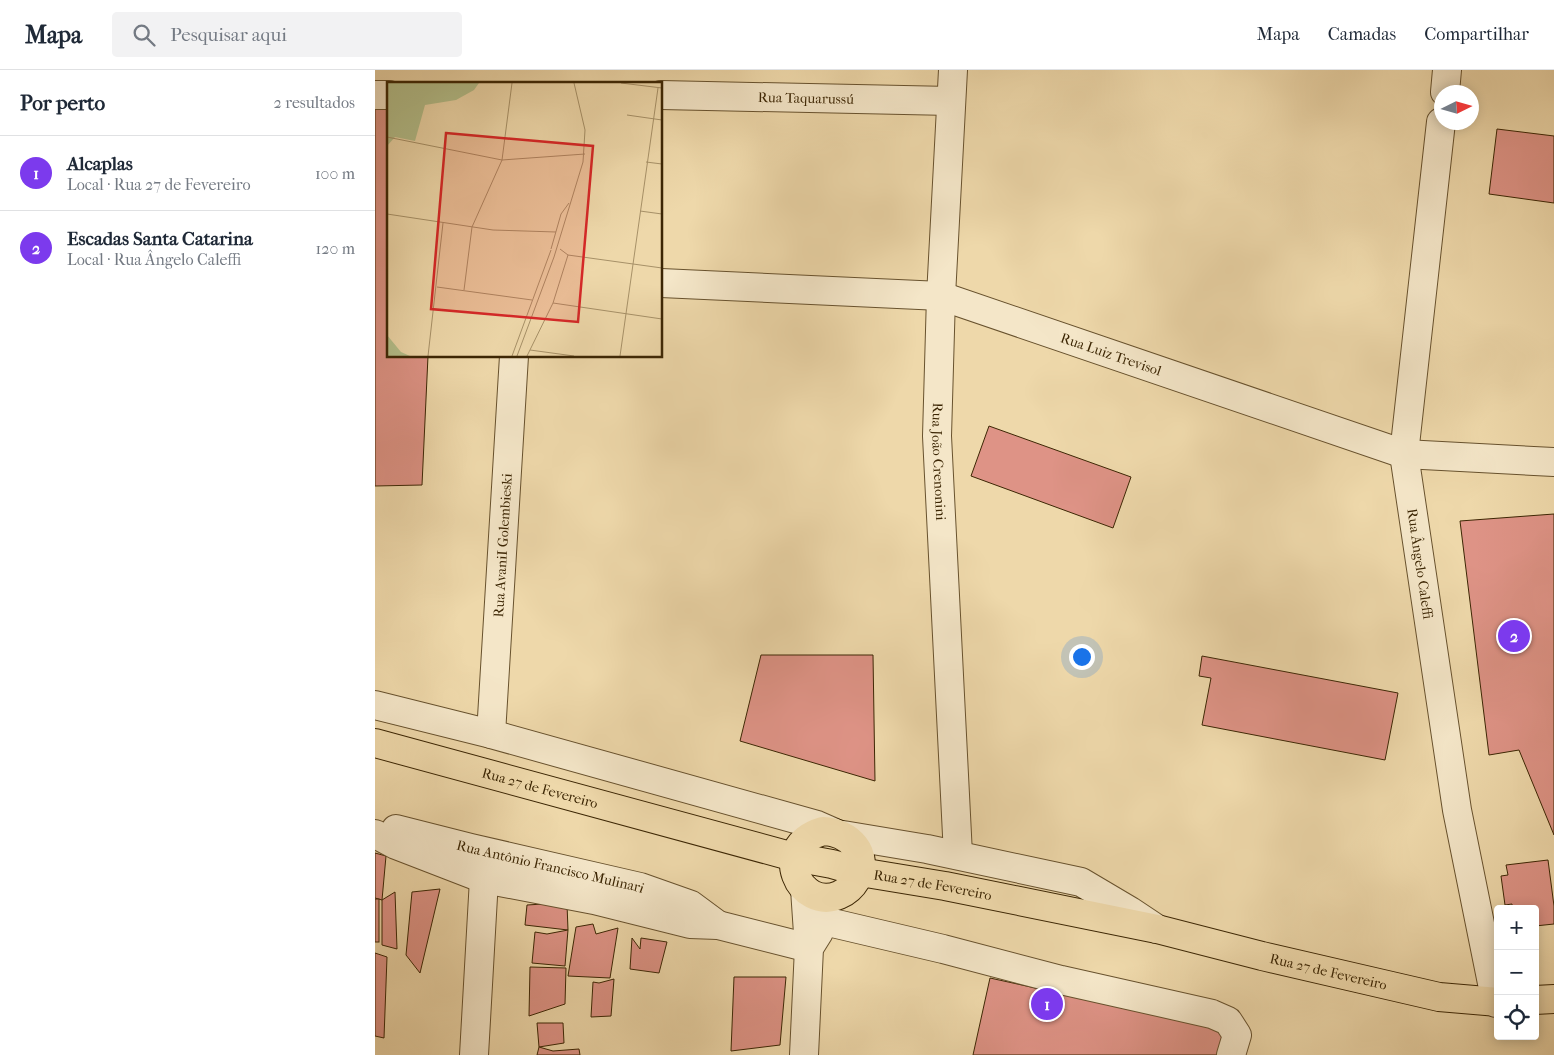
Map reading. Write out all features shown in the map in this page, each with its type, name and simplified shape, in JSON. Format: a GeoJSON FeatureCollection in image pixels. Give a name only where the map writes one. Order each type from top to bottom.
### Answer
{"type":"FeatureCollection","features":[{"type":"Feature","properties":{"kind":"main road","name":"Rua 27 de Fevereiro"},"geometry":{"type":"LineString","coordinates":[[375,743],[794,858],[831,864],[853,882],[945,886],[1157,929],[1262,956],[1439,997],[1494,1002]]}},
{"type":"Feature","properties":{"kind":"main road"},"geometry":{"type":"LineString","coordinates":[[823,831],[838,834],[852,842],[857,852],[853,882],[836,896],[825,898],[814,895],[805,889],[798,880],[794,870],[794,858],[804,840],[812,834],[823,831]]}},
{"type":"Feature","properties":{"kind":"main road"},"geometry":{"type":"LineString","coordinates":[[1539,1000],[1554,999]]}},
{"type":"Feature","properties":{"kind":"street","name":"Rua João Crenonini"},"geometry":{"type":"LineString","coordinates":[[953,70],[941,296],[937,436],[958,855]]}},
{"type":"Feature","properties":{"kind":"street"},"geometry":{"type":"LineString","coordinates":[[1446,85],[1447,70]]}},
{"type":"Feature","properties":{"kind":"street","name":"Rua Taquarussú"},"geometry":{"type":"LineString","coordinates":[[663,95],[951,101]]}},
{"type":"Feature","properties":{"kind":"street","name":"Rua Ângelo Caleffi"},"geometry":{"type":"LineString","coordinates":[[1440,130],[1404,454],[1457,810],[1496,995]]}},
{"type":"Feature","properties":{"kind":"street","name":"Rua Luiz Trevisol"},"geometry":{"type":"LineString","coordinates":[[663,282],[941,296],[1404,454],[1554,462]]}},
{"type":"Feature","properties":{"kind":"street","name":"Rua AvaniI Golembieski"},"geometry":{"type":"LineString","coordinates":[[491,734],[514,358]]}},
{"type":"Feature","properties":{"kind":"street"},"geometry":{"type":"LineString","coordinates":[[375,705],[491,734],[817,826],[838,834],[958,855],[1081,882],[1157,929]]}},
{"type":"Feature","properties":{"kind":"street","name":"Rua Antônio Francisco Mulinari"},"geometry":{"type":"LineString","coordinates":[[375,824],[640,887],[691,904],[718,925]]}},
{"type":"Feature","properties":{"kind":"street","name":"Rua Antônio Francisco Mulinari"},"geometry":{"type":"LineString","coordinates":[[375,834],[396,845],[484,879],[594,900],[690,924],[718,925],[809,948]]}},
{"type":"Feature","properties":{"kind":"street"},"geometry":{"type":"LineString","coordinates":[[474,1055],[484,879]]}},
{"type":"Feature","properties":{"kind":"street"},"geometry":{"type":"LineString","coordinates":[[809,948],[824,921],[853,882]]}},
{"type":"Feature","properties":{"kind":"street"},"geometry":{"type":"LineString","coordinates":[[805,889],[809,948],[805,1055]]}},
{"type":"Feature","properties":{"kind":"street"},"geometry":{"type":"LineString","coordinates":[[824,921],[1070,982],[1211,1014],[1229,1021],[1237,1035],[1231,1055]]}},
{"type":"Feature","properties":{"kind":"building"},"geometry":{"type":"Polygon","coordinates":[[[375,107],[387,108],[387,358],[428,358],[422,485],[375,486],[375,107]]]}},
{"type":"Feature","properties":{"kind":"building"},"geometry":{"type":"Polygon","coordinates":[[[1497,129],[1554,136],[1554,203],[1489,194],[1497,129]]]}},
{"type":"Feature","properties":{"kind":"building"},"geometry":{"type":"Polygon","coordinates":[[[989,426],[1131,477],[1113,528],[971,476],[989,426]]]}},
{"type":"Feature","properties":{"kind":"building"},"geometry":{"type":"Polygon","coordinates":[[[1554,514],[1554,835],[1519,750],[1489,755],[1460,521],[1554,514]]]}},
{"type":"Feature","properties":{"kind":"building"},"geometry":{"type":"Polygon","coordinates":[[[761,655],[873,655],[875,781],[740,741],[761,655]]]}},
{"type":"Feature","properties":{"kind":"building"},"geometry":{"type":"Polygon","coordinates":[[[1202,656],[1398,693],[1385,760],[1202,725],[1211,678],[1199,676],[1202,656]]]}},
{"type":"Feature","properties":{"kind":"building"},"geometry":{"type":"Polygon","coordinates":[[[375,853],[386,856],[382,900],[375,898],[375,853]]]}},
{"type":"Feature","properties":{"kind":"building"},"geometry":{"type":"Polygon","coordinates":[[[1548,860],[1554,906],[1554,924],[1539,926],[1539,905],[1505,905],[1501,876],[1508,875],[1506,865],[1548,860]]]}},
{"type":"Feature","properties":{"kind":"building"},"geometry":{"type":"Polygon","coordinates":[[[440,889],[420,973],[406,955],[412,892],[440,889]]]}},
{"type":"Feature","properties":{"kind":"building"},"geometry":{"type":"Polygon","coordinates":[[[395,892],[397,949],[382,945],[382,900],[395,892]]]}},
{"type":"Feature","properties":{"kind":"building"},"geometry":{"type":"Polygon","coordinates":[[[375,899],[379,899],[379,942],[375,942],[375,899]]]}},
{"type":"Feature","properties":{"kind":"building"},"geometry":{"type":"Polygon","coordinates":[[[567,904],[568,930],[525,925],[527,905],[567,904]]]}},
{"type":"Feature","properties":{"kind":"building"},"geometry":{"type":"Polygon","coordinates":[[[593,924],[596,934],[618,928],[610,978],[568,976],[576,927],[593,924]]]}},
{"type":"Feature","properties":{"kind":"building"},"geometry":{"type":"Polygon","coordinates":[[[568,930],[565,966],[532,963],[535,932],[547,934],[568,930]]]}},
{"type":"Feature","properties":{"kind":"building"},"geometry":{"type":"Polygon","coordinates":[[[632,938],[640,949],[641,938],[667,942],[659,973],[630,969],[632,938]]]}},
{"type":"Feature","properties":{"kind":"building"},"geometry":{"type":"Polygon","coordinates":[[[375,953],[387,957],[384,1038],[375,1036],[375,953]]]}},
{"type":"Feature","properties":{"kind":"building"},"geometry":{"type":"Polygon","coordinates":[[[530,967],[566,968],[565,1004],[529,1016],[530,967]]]}},
{"type":"Feature","properties":{"kind":"building"},"geometry":{"type":"Polygon","coordinates":[[[734,977],[786,977],[780,1045],[731,1051],[734,977]]]}},
{"type":"Feature","properties":{"kind":"building"},"geometry":{"type":"Polygon","coordinates":[[[990,978],[1227,1030],[1221,1055],[973,1055],[990,978]]]}},
{"type":"Feature","properties":{"kind":"building"},"geometry":{"type":"Polygon","coordinates":[[[614,979],[611,1016],[591,1017],[593,982],[599,983],[614,979]]]}},
{"type":"Feature","properties":{"kind":"building"},"geometry":{"type":"Polygon","coordinates":[[[537,1023],[563,1023],[564,1043],[539,1047],[537,1023]]]}},
{"type":"Feature","properties":{"kind":"building"},"geometry":{"type":"Polygon","coordinates":[[[539,1047],[553,1051],[579,1049],[580,1055],[537,1055],[539,1047]]]}},
{"type":"Feature","properties":{"kind":"place","name":"Escadas Santa Catarina"},"geometry":{"type":"Point","coordinates":[1514,636]}},
{"type":"Feature","properties":{"kind":"place","name":"Alcaplas"},"geometry":{"type":"Point","coordinates":[1047,1004]}}]}
